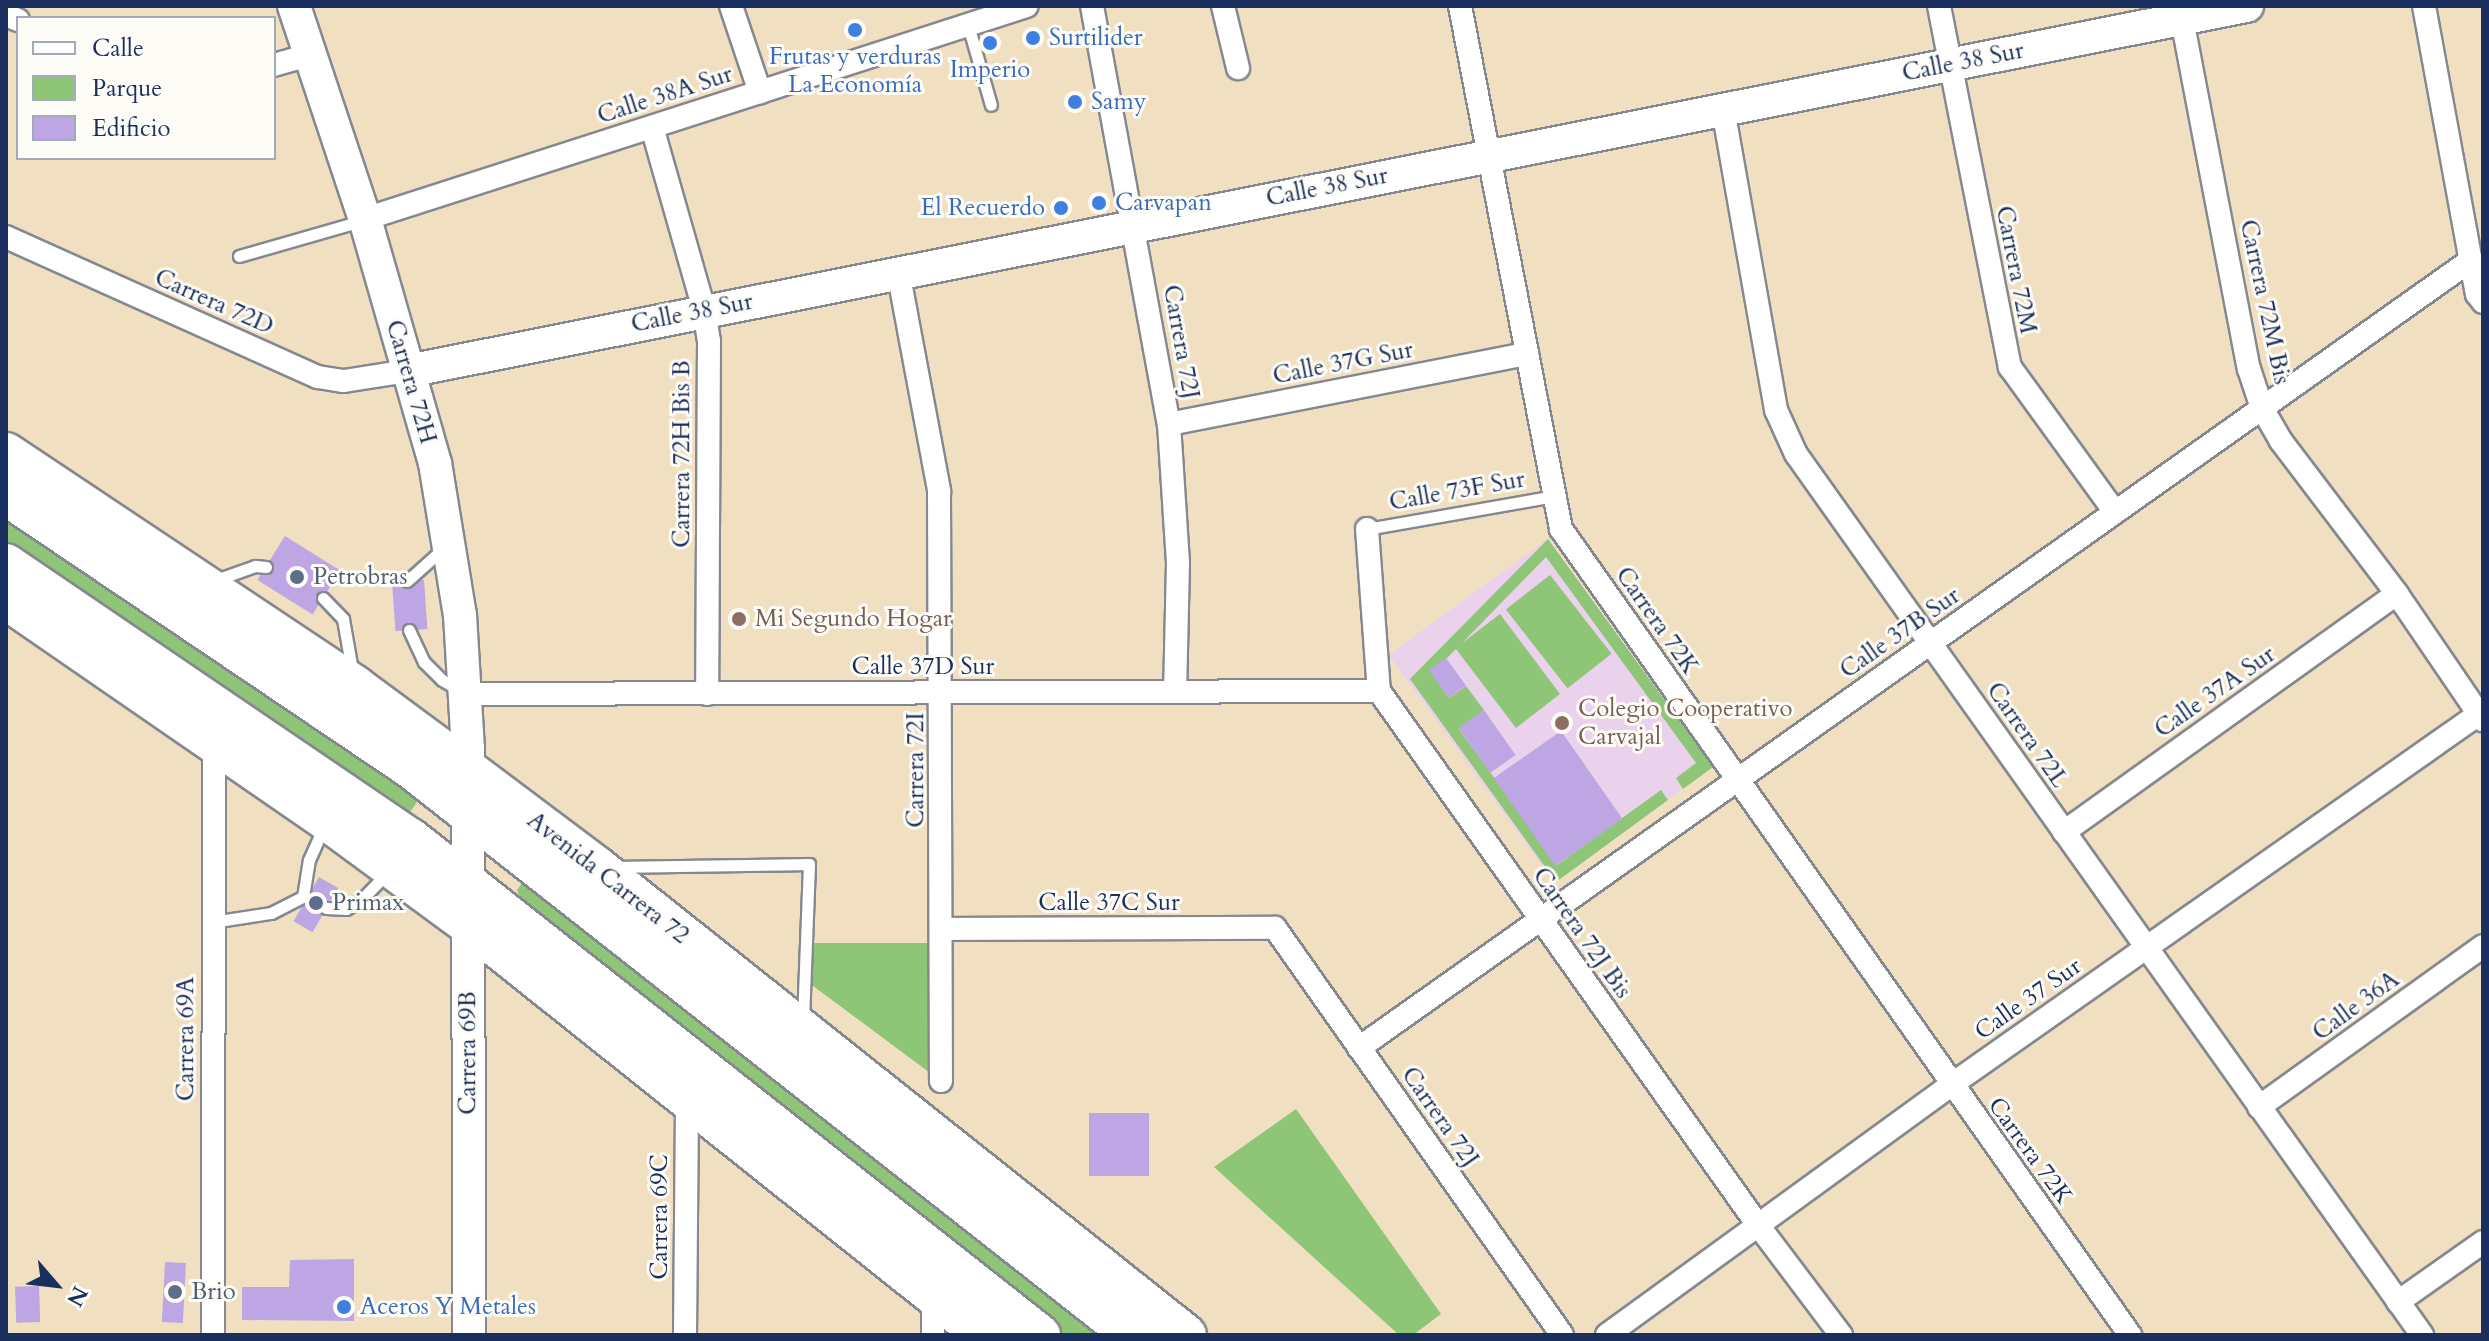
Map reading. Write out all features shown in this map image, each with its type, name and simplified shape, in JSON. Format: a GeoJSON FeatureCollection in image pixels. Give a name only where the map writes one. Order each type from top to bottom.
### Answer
{"type":"FeatureCollection","features":[{"type":"Feature","properties":{"kind":"highway","name":"Avenida Carrera 72"},"geometry":{"type":"LineString","coordinates":[[6,453],[355,686],[468,770],[597,867],[1186,1335]]}},
{"type":"Feature","properties":{"kind":"highway","name":"Avenida Carrera 72"},"geometry":{"type":"LineString","coordinates":[[6,495],[381,746],[1120,1325]]}},
{"type":"Feature","properties":{"kind":"highway"},"geometry":{"type":"LineString","coordinates":[[6,564],[411,839],[1040,1335]]}},
{"type":"Feature","properties":{"kind":"highway"},"geometry":{"type":"LineString","coordinates":[[6,599],[328,821],[468,924],[984,1335]]}},
{"type":"Feature","properties":{"kind":"highway"},"geometry":{"type":"LineString","coordinates":[[78,615],[97,662]]}},
{"type":"Feature","properties":{"kind":"highway"},"geometry":{"type":"LineString","coordinates":[[1059,1233],[1120,1325]]}},
{"type":"Feature","properties":{"kind":"street","name":"Carrera 72H"},"geometry":{"type":"LineString","coordinates":[[294,6],[365,219],[435,463],[450,543],[467,694],[468,770]]}},
{"type":"Feature","properties":{"kind":"street"},"geometry":{"type":"LineString","coordinates":[[731,6],[760,92]]}},
{"type":"Feature","properties":{"kind":"street","name":"Calle 38A Sur"},"geometry":{"type":"LineString","coordinates":[[365,219],[1027,6]]}},
{"type":"Feature","properties":{"kind":"street","name":"Carrera 72J"},"geometry":{"type":"LineString","coordinates":[[1092,6],[1169,424],[1178,563],[1175,692]]}},
{"type":"Feature","properties":{"kind":"street"},"geometry":{"type":"LineString","coordinates":[[1223,6],[1238,68]]}},
{"type":"Feature","properties":{"kind":"street","name":"Carrera 72K"},"geometry":{"type":"LineString","coordinates":[[1460,6],[1561,529],[2130,1335]]}},
{"type":"Feature","properties":{"kind":"street","name":"Carrera 72M"},"geometry":{"type":"LineString","coordinates":[[1939,6],[2010,367],[2115,512]]}},
{"type":"Feature","properties":{"kind":"street","name":"Calle 38 Sur"},"geometry":{"type":"LineString","coordinates":[[408,371],[898,271],[2247,6]]}},
{"type":"Feature","properties":{"kind":"street"},"geometry":{"type":"LineString","coordinates":[[2424,6],[2474,249],[2477,294],[2483,302]]}},
{"type":"Feature","properties":{"kind":"street","name":"Carrera 72M Bis"},"geometry":{"type":"LineString","coordinates":[[2182,19],[2249,369],[2262,408],[2281,441],[2397,594],[2482,715]]}},
{"type":"Feature","properties":{"kind":"street"},"geometry":{"type":"LineString","coordinates":[[276,64],[310,55]]}},
{"type":"Feature","properties":{"kind":"street","name":"Carrera 72L"},"geometry":{"type":"LineString","coordinates":[[1723,109],[1781,423],[1796,454],[2422,1335]]}},
{"type":"Feature","properties":{"kind":"street","name":"Carrera 72H Bis B"},"geometry":{"type":"LineString","coordinates":[[652,127],[704,310],[709,341],[707,694]]}},
{"type":"Feature","properties":{"kind":"street","name":"Carrera 72D"},"geometry":{"type":"LineString","coordinates":[[6,237],[318,377],[344,381],[408,371]]}},
{"type":"Feature","properties":{"kind":"street","name":"Calle 37B Sur"},"geometry":{"type":"LineString","coordinates":[[1359,1048],[2262,408],[2474,249]]}},
{"type":"Feature","properties":{"kind":"street","name":"Carrera 72I"},"geometry":{"type":"LineString","coordinates":[[898,271],[939,491],[943,929],[941,1081]]}},
{"type":"Feature","properties":{"kind":"street","name":"Calle 37G Sur"},"geometry":{"type":"LineString","coordinates":[[1169,424],[1527,354]]}},
{"type":"Feature","properties":{"kind":"street"},"geometry":{"type":"LineString","coordinates":[[1367,529],[1379,691]]}},
{"type":"Feature","properties":{"kind":"street","name":"Calle 37A Sur"},"geometry":{"type":"LineString","coordinates":[[2064,832],[2397,594]]}},
{"type":"Feature","properties":{"kind":"street","name":"Calle 37D Sur"},"geometry":{"type":"LineString","coordinates":[[467,694],[1379,691]]}},
{"type":"Feature","properties":{"kind":"street","name":"Carrera 72J Bis"},"geometry":{"type":"LineString","coordinates":[[1379,691],[1758,1225],[1841,1335]]}},
{"type":"Feature","properties":{"kind":"street","name":"Calle 37 Sur"},"geometry":{"type":"LineString","coordinates":[[1607,1335],[1951,1085],[2482,715]]}},
{"type":"Feature","properties":{"kind":"street","name":"Carrera 69A"},"geometry":{"type":"LineString","coordinates":[[213,1335],[214,742]]}},
{"type":"Feature","properties":{"kind":"street","name":"Carrera 69B"},"geometry":{"type":"LineString","coordinates":[[468,770],[469,1335]]}},
{"type":"Feature","properties":{"kind":"street","name":"Carrera 72J"},"geometry":{"type":"LineString","coordinates":[[1275,928],[1562,1335]]}},
{"type":"Feature","properties":{"kind":"street","name":"Calle 37C Sur"},"geometry":{"type":"LineString","coordinates":[[943,929],[1275,928]]}},
{"type":"Feature","properties":{"kind":"street","name":"Calle 36A"},"geometry":{"type":"LineString","coordinates":[[2259,1107],[2483,946]]}},
{"type":"Feature","properties":{"kind":"street","name":"Carrera 69C"},"geometry":{"type":"LineString","coordinates":[[685,1335],[687,1099]]}},
{"type":"Feature","properties":{"kind":"street"},"geometry":{"type":"LineString","coordinates":[[2398,1302],[2483,1242]]}},
{"type":"Feature","properties":{"kind":"street"},"geometry":{"type":"LineString","coordinates":[[933,1295],[933,1335]]}},
{"type":"Feature","properties":{"kind":"lane"},"geometry":{"type":"LineString","coordinates":[[968,25],[991,105]]}},
{"type":"Feature","properties":{"kind":"lane"},"geometry":{"type":"LineString","coordinates":[[239,256],[365,219]]}},
{"type":"Feature","properties":{"kind":"lane","name":"Calle 73F Sur"},"geometry":{"type":"LineString","coordinates":[[1367,529],[1554,496]]}},
{"type":"Feature","properties":{"kind":"lane"},"geometry":{"type":"LineString","coordinates":[[407,581],[432,555],[450,543]]}},
{"type":"Feature","properties":{"kind":"lane"},"geometry":{"type":"LineString","coordinates":[[201,585],[255,566],[266,567]]}},
{"type":"Feature","properties":{"kind":"lane"},"geometry":{"type":"LineString","coordinates":[[323,598],[343,619],[355,686]]}},
{"type":"Feature","properties":{"kind":"lane"},"geometry":{"type":"LineString","coordinates":[[409,630],[424,662],[442,680],[467,694]]}},
{"type":"Feature","properties":{"kind":"lane"},"geometry":{"type":"LineString","coordinates":[[212,922],[271,913],[305,898],[309,860],[328,821]]}},
{"type":"Feature","properties":{"kind":"lane"},"geometry":{"type":"LineString","coordinates":[[597,867],[809,864],[803,1032]]}},
{"type":"Feature","properties":{"kind":"lane"},"geometry":{"type":"LineString","coordinates":[[326,908],[346,909],[360,901],[377,888],[392,867]]}},
{"type":"Feature","properties":{"kind":"shaded area","name":"Colegio Cooperativo Carvajal"},"geometry":{"type":"Polygon","coordinates":[[[1548,539],[1713,766],[1554,882],[1389,655],[1548,539]]]}},
{"type":"Feature","properties":{"kind":"green space"},"geometry":{"type":"Polygon","coordinates":[[[6,519],[242,672],[422,795],[410,812],[297,736],[262,727],[6,557],[6,519]]]}},
{"type":"Feature","properties":{"kind":"green space"},"geometry":{"type":"Polygon","coordinates":[[[1548,539],[1713,767],[1683,789],[1676,778],[1696,763],[1546,557],[1462,643],[1500,614],[1560,694],[1516,728],[1456,649],[1432,673],[1449,698],[1466,686],[1484,710],[1459,729],[1557,865],[1661,790],[1668,800],[1556,882],[1410,679],[1548,539]]]}},
{"type":"Feature","properties":{"kind":"green space"},"geometry":{"type":"Polygon","coordinates":[[[1550,575],[1612,654],[1567,688],[1506,609],[1550,575]]]}},
{"type":"Feature","properties":{"kind":"green space"},"geometry":{"type":"Polygon","coordinates":[[[525,879],[1116,1335],[1060,1335],[524,909],[517,890],[525,879]]]}},
{"type":"Feature","properties":{"kind":"green space"},"geometry":{"type":"Polygon","coordinates":[[[806,943],[942,943],[941,1081],[805,980],[806,943]]]}},
{"type":"Feature","properties":{"kind":"green space"},"geometry":{"type":"Polygon","coordinates":[[[1296,1109],[1441,1314],[1413,1335],[1399,1335],[1214,1167],[1296,1109]]]}},
{"type":"Feature","properties":{"kind":"building","name":"Petrobras"},"geometry":{"type":"Polygon","coordinates":[[[285,536],[340,570],[313,615],[257,580],[285,536]]]}},
{"type":"Feature","properties":{"kind":"building","name":"Petrobras"},"geometry":{"type":"Polygon","coordinates":[[[424,580],[427,629],[395,631],[392,582],[424,580]]]}},
{"type":"Feature","properties":{"kind":"building"},"geometry":{"type":"Polygon","coordinates":[[[1446,658],[1466,686],[1449,698],[1429,670],[1446,658]]]}},
{"type":"Feature","properties":{"kind":"building"},"geometry":{"type":"Polygon","coordinates":[[[1484,710],[1516,755],[1490,773],[1459,728],[1484,710]]]}},
{"type":"Feature","properties":{"kind":"building"},"geometry":{"type":"Polygon","coordinates":[[[1561,731],[1622,819],[1555,866],[1494,778],[1561,731]]]}},
{"type":"Feature","properties":{"kind":"building","name":"Primax"},"geometry":{"type":"Polygon","coordinates":[[[319,877],[338,888],[313,932],[294,921],[319,877]]]}},
{"type":"Feature","properties":{"kind":"building"},"geometry":{"type":"Polygon","coordinates":[[[1089,1113],[1149,1113],[1149,1176],[1089,1176],[1089,1113]]]}},
{"type":"Feature","properties":{"kind":"building"},"geometry":{"type":"Polygon","coordinates":[[[354,1259],[354,1321],[242,1320],[242,1287],[289,1287],[290,1260],[354,1259]]]}},
{"type":"Feature","properties":{"kind":"building","name":"Brio"},"geometry":{"type":"Polygon","coordinates":[[[165,1262],[186,1263],[183,1323],[162,1322],[165,1262]]]}},
{"type":"Feature","properties":{"kind":"building"},"geometry":{"type":"Polygon","coordinates":[[[39,1286],[40,1322],[16,1323],[15,1287],[39,1286]]]}},
{"type":"Feature","properties":{"kind":"place","name":"Frutas y verduras La Economía"},"geometry":{"type":"Point","coordinates":[855,30]}},
{"type":"Feature","properties":{"kind":"place","name":"Surtilider"},"geometry":{"type":"Point","coordinates":[1033,38]}},
{"type":"Feature","properties":{"kind":"place","name":"Imperio"},"geometry":{"type":"Point","coordinates":[990,43]}},
{"type":"Feature","properties":{"kind":"place","name":"Samy"},"geometry":{"type":"Point","coordinates":[1075,102]}},
{"type":"Feature","properties":{"kind":"place","name":"Carvapan"},"geometry":{"type":"Point","coordinates":[1099,203]}},
{"type":"Feature","properties":{"kind":"place","name":"El Recuerdo"},"geometry":{"type":"Point","coordinates":[1061,208]}},
{"type":"Feature","properties":{"kind":"place","name":"Petrobras"},"geometry":{"type":"Point","coordinates":[297,577]}},
{"type":"Feature","properties":{"kind":"place","name":"Mi Segundo Hogar"},"geometry":{"type":"Point","coordinates":[739,619]}},
{"type":"Feature","properties":{"kind":"place","name":"Colegio Cooperativo Carvajal"},"geometry":{"type":"Point","coordinates":[1562,723]}},
{"type":"Feature","properties":{"kind":"place","name":"Primax"},"geometry":{"type":"Point","coordinates":[316,903]}},
{"type":"Feature","properties":{"kind":"place","name":"Brio"},"geometry":{"type":"Point","coordinates":[175,1292]}},
{"type":"Feature","properties":{"kind":"place","name":"Aceros Y Metales"},"geometry":{"type":"Point","coordinates":[344,1307]}}]}
